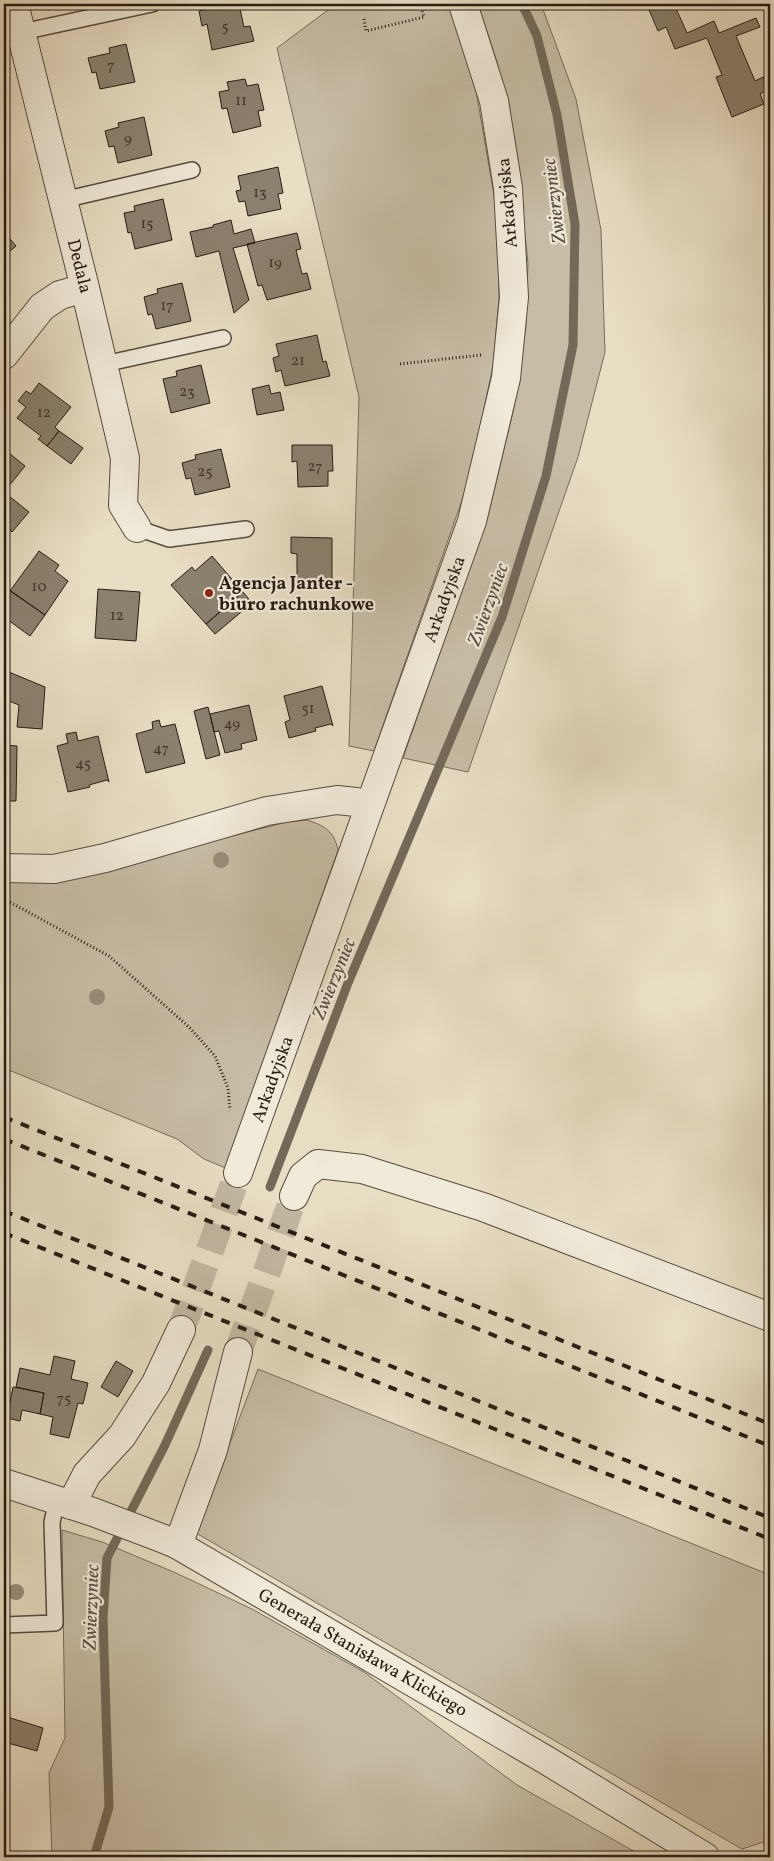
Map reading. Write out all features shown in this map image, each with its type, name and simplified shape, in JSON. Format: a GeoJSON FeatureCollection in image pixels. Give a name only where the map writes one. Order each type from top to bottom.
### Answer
{"type":"FeatureCollection","features":[{"type":"Feature","properties":{"kind":"street","name":"Dedala"},"geometry":{"type":"LineString","coordinates":[[14,4],[126,458],[123,505],[137,528]]}},
{"type":"Feature","properties":{"kind":"street","name":"Arkadyjska"},"geometry":{"type":"LineString","coordinates":[[238,1173],[472,521],[506,378],[514,297],[508,188],[494,101],[463,4]]}},
{"type":"Feature","properties":{"kind":"street"},"geometry":{"type":"LineString","coordinates":[[4,354],[42,307],[60,295],[85,288]]}},
{"type":"Feature","properties":{"kind":"street"},"geometry":{"type":"LineString","coordinates":[[4,868],[54,869],[106,858],[267,811],[337,800],[356,802],[369,806]]}},
{"type":"Feature","properties":{"kind":"street"},"geometry":{"type":"LineString","coordinates":[[294,1196],[303,1176],[318,1164],[362,1169],[483,1208],[770,1316]]}},
{"type":"Feature","properties":{"kind":"street"},"geometry":{"type":"LineString","coordinates":[[74,1506],[87,1474],[122,1436],[156,1383],[181,1330]]}},
{"type":"Feature","properties":{"kind":"street"},"geometry":{"type":"LineString","coordinates":[[171,1542],[213,1450],[238,1352]]}},
{"type":"Feature","properties":{"kind":"street","name":"Generała Stanisława Klickiego"},"geometry":{"type":"LineString","coordinates":[[4,1483],[74,1506],[171,1542],[546,1760],[705,1857]]}},
{"type":"Feature","properties":{"kind":"lane"},"geometry":{"type":"LineString","coordinates":[[22,32],[152,4]]}},
{"type":"Feature","properties":{"kind":"lane"},"geometry":{"type":"LineString","coordinates":[[63,200],[192,170]]}},
{"type":"Feature","properties":{"kind":"lane"},"geometry":{"type":"LineString","coordinates":[[104,364],[222,338]]}},
{"type":"Feature","properties":{"kind":"lane"},"geometry":{"type":"LineString","coordinates":[[137,528],[169,539],[246,529]]}},
{"type":"Feature","properties":{"kind":"lane"},"geometry":{"type":"LineString","coordinates":[[4,1625],[55,1623],[52,1522],[74,1506]]}},
{"type":"Feature","properties":{"kind":"path"},"geometry":{"type":"LineString","coordinates":[[364,19],[366,31],[424,17],[420,4]]}},
{"type":"Feature","properties":{"kind":"path"},"geometry":{"type":"LineString","coordinates":[[400,364],[509,353]]}},
{"type":"Feature","properties":{"kind":"path"},"geometry":{"type":"LineString","coordinates":[[4,900],[109,956],[189,1027],[215,1056],[228,1088],[231,1114]]}},
{"type":"Feature","properties":{"kind":"shaded area"},"geometry":{"type":"Polygon","coordinates":[[[336,4],[449,4],[475,85],[494,195],[498,238],[499,297],[493,366],[468,483],[374,751],[349,746],[359,397],[277,48],[336,4]]]}},
{"type":"Feature","properties":{"kind":"shaded area"},"geometry":{"type":"Polygon","coordinates":[[[478,4],[541,4],[576,99],[601,230],[605,352],[578,457],[468,772],[403,758],[488,516],[513,412],[526,326],[528,263],[515,144],[497,62],[478,4]]]}},
{"type":"Feature","properties":{"kind":"shaded area"},"geometry":{"type":"Polygon","coordinates":[[[307,820],[328,830],[334,838],[338,850],[237,1137],[230,1170],[204,1159],[177,1139],[4,1068],[4,881],[138,860],[287,822],[307,820]]]}},
{"type":"Feature","properties":{"kind":"shaded area"},"geometry":{"type":"Polygon","coordinates":[[[258,1369],[770,1575],[770,1840],[742,1849],[196,1533],[258,1369]]]}},
{"type":"Feature","properties":{"kind":"shaded area"},"geometry":{"type":"Polygon","coordinates":[[[62,1530],[102,1542],[176,1573],[252,1609],[364,1672],[517,1785],[644,1857],[52,1857],[49,1773],[65,1738],[62,1530]]]}},
{"type":"Feature","properties":{"kind":"building"},"geometry":{"type":"Polygon","coordinates":[[[239,4],[244,27],[250,26],[254,41],[212,50],[207,24],[202,26],[199,11],[239,4]]]}},
{"type":"Feature","properties":{"kind":"building"},"geometry":{"type":"Polygon","coordinates":[[[674,4],[687,33],[714,21],[719,33],[756,18],[760,27],[736,36],[755,81],[763,77],[768,90],[760,94],[764,104],[732,117],[716,77],[722,75],[707,38],[675,49],[666,27],[658,31],[647,5],[674,4]]]}},
{"type":"Feature","properties":{"kind":"building"},"geometry":{"type":"Polygon","coordinates":[[[126,44],[135,82],[100,89],[96,72],[92,73],[88,58],[110,53],[109,48],[126,44]]]}},
{"type":"Feature","properties":{"kind":"building"},"geometry":{"type":"Polygon","coordinates":[[[245,79],[247,86],[258,84],[264,110],[258,111],[261,126],[233,133],[227,108],[222,109],[219,92],[229,90],[227,82],[245,79]]]}},
{"type":"Feature","properties":{"kind":"building"},"geometry":{"type":"Polygon","coordinates":[[[144,117],[152,155],[118,163],[114,146],[109,147],[105,131],[119,127],[118,123],[144,117]]]}},
{"type":"Feature","properties":{"kind":"building"},"geometry":{"type":"Polygon","coordinates":[[[278,167],[283,193],[278,194],[281,209],[248,216],[245,201],[239,202],[236,191],[241,190],[238,176],[278,167]]]}},
{"type":"Feature","properties":{"kind":"building"},"geometry":{"type":"Polygon","coordinates":[[[163,199],[172,240],[135,249],[131,232],[128,233],[124,213],[135,211],[134,206],[163,199]]]}},
{"type":"Feature","properties":{"kind":"building"},"geometry":{"type":"Polygon","coordinates":[[[231,220],[234,234],[251,229],[255,243],[233,248],[249,300],[234,313],[219,251],[196,257],[190,232],[213,227],[213,225],[231,220]]]}},
{"type":"Feature","properties":{"kind":"building"},"geometry":{"type":"Polygon","coordinates":[[[4,224],[9,230],[5,233],[16,246],[4,256],[4,224]]]}},
{"type":"Feature","properties":{"kind":"building"},"geometry":{"type":"Polygon","coordinates":[[[297,233],[301,249],[296,250],[302,274],[307,273],[311,289],[267,300],[262,285],[258,286],[247,244],[297,233]]]}},
{"type":"Feature","properties":{"kind":"building"},"geometry":{"type":"Polygon","coordinates":[[[182,283],[191,321],[156,329],[152,314],[148,315],[144,297],[158,293],[157,289],[182,283]]]}},
{"type":"Feature","properties":{"kind":"building"},"geometry":{"type":"Polygon","coordinates":[[[317,335],[323,362],[326,361],[330,376],[285,386],[281,370],[276,372],[273,358],[279,356],[276,344],[317,335]]]}},
{"type":"Feature","properties":{"kind":"building"},"geometry":{"type":"Polygon","coordinates":[[[201,365],[210,403],[171,413],[163,379],[177,376],[176,371],[201,365]]]}},
{"type":"Feature","properties":{"kind":"building"},"geometry":{"type":"Polygon","coordinates":[[[39,383],[71,407],[55,427],[59,431],[47,446],[38,439],[41,436],[17,418],[26,407],[18,401],[26,391],[31,394],[39,383]]]}},
{"type":"Feature","properties":{"kind":"building"},"geometry":{"type":"Polygon","coordinates":[[[269,385],[271,394],[280,392],[284,410],[257,415],[252,389],[269,385]]]}},
{"type":"Feature","properties":{"kind":"building"},"geometry":{"type":"Polygon","coordinates":[[[59,431],[83,448],[71,464],[47,446],[59,431]]]}},
{"type":"Feature","properties":{"kind":"building"},"geometry":{"type":"Polygon","coordinates":[[[292,445],[332,445],[333,471],[328,471],[328,486],[298,487],[297,461],[292,462],[292,445]]]}},
{"type":"Feature","properties":{"kind":"building"},"geometry":{"type":"Polygon","coordinates":[[[4,449],[25,466],[4,492],[4,449]]]}},
{"type":"Feature","properties":{"kind":"building"},"geometry":{"type":"Polygon","coordinates":[[[221,449],[230,487],[195,495],[191,478],[186,479],[182,463],[196,459],[195,455],[221,449]]]}},
{"type":"Feature","properties":{"kind":"building"},"geometry":{"type":"Polygon","coordinates":[[[4,492],[29,512],[12,532],[4,525],[4,492]]]}},
{"type":"Feature","properties":{"kind":"building"},"geometry":{"type":"Polygon","coordinates":[[[291,537],[332,538],[332,580],[297,579],[297,554],[291,553],[291,537]]]}},
{"type":"Feature","properties":{"kind":"building"},"geometry":{"type":"Polygon","coordinates":[[[39,551],[59,565],[55,571],[68,581],[45,615],[10,591],[39,551]]]}},
{"type":"Feature","properties":{"kind":"building"},"geometry":{"type":"Polygon","coordinates":[[[212,556],[243,592],[206,624],[171,585],[192,567],[195,571],[212,556]]]}},
{"type":"Feature","properties":{"kind":"building"},"geometry":{"type":"Polygon","coordinates":[[[4,586],[45,615],[30,636],[4,617],[4,586]]]}},
{"type":"Feature","properties":{"kind":"building"},"geometry":{"type":"Polygon","coordinates":[[[98,589],[140,592],[136,641],[95,638],[98,589]]]}},
{"type":"Feature","properties":{"kind":"building"},"geometry":{"type":"Polygon","coordinates":[[[243,592],[252,603],[215,634],[206,624],[243,592]]]}},
{"type":"Feature","properties":{"kind":"building"},"geometry":{"type":"Polygon","coordinates":[[[4,670],[45,687],[42,729],[17,727],[19,705],[4,699],[4,670]]]}},
{"type":"Feature","properties":{"kind":"building"},"geometry":{"type":"Polygon","coordinates":[[[322,686],[333,726],[331,724],[315,728],[316,731],[289,738],[285,722],[290,720],[284,696],[322,686]]]}},
{"type":"Feature","properties":{"kind":"building"},"geometry":{"type":"Polygon","coordinates":[[[249,705],[257,740],[241,744],[242,749],[225,753],[219,731],[214,732],[210,714],[249,705]]]}},
{"type":"Feature","properties":{"kind":"building"},"geometry":{"type":"Polygon","coordinates":[[[208,707],[220,755],[206,759],[194,711],[208,707]]]}},
{"type":"Feature","properties":{"kind":"building"},"geometry":{"type":"Polygon","coordinates":[[[159,720],[161,727],[175,724],[185,763],[146,773],[136,734],[153,729],[152,722],[159,720]]]}},
{"type":"Feature","properties":{"kind":"building"},"geometry":{"type":"Polygon","coordinates":[[[76,732],[78,741],[98,736],[109,782],[107,780],[89,785],[90,787],[68,792],[57,746],[68,743],[66,734],[76,732]]]}},
{"type":"Feature","properties":{"kind":"building"},"geometry":{"type":"Polygon","coordinates":[[[4,745],[17,746],[16,801],[4,801],[4,745]]]}},
{"type":"Feature","properties":{"kind":"building"},"geometry":{"type":"Polygon","coordinates":[[[54,1356],[75,1361],[71,1379],[88,1383],[83,1404],[78,1403],[69,1438],[50,1434],[53,1417],[40,1414],[44,1393],[16,1387],[20,1368],[50,1375],[54,1356]]]}},
{"type":"Feature","properties":{"kind":"building"},"geometry":{"type":"Polygon","coordinates":[[[116,1361],[133,1371],[118,1397],[101,1387],[116,1361]]]}},
{"type":"Feature","properties":{"kind":"building"},"geometry":{"type":"Polygon","coordinates":[[[13,1387],[44,1393],[40,1414],[22,1410],[20,1421],[7,1418],[13,1387]]]}},
{"type":"Feature","properties":{"kind":"building"},"geometry":{"type":"Polygon","coordinates":[[[4,1716],[43,1728],[37,1751],[4,1742],[4,1716]]]}},
{"type":"Feature","properties":{"kind":"waterway","name":"Zwierzyniec"},"geometry":{"type":"LineString","coordinates":[[270,1187],[348,983],[502,617],[546,476],[573,345],[575,224],[557,115],[537,36],[522,4]]}},
{"type":"Feature","properties":{"kind":"waterway","name":"Zwierzyniec"},"geometry":{"type":"LineString","coordinates":[[94,1857],[109,1807],[103,1618],[107,1558],[165,1445],[208,1350]]}},
{"type":"Feature","properties":{"kind":"tunnel"},"geometry":{"type":"LineString","coordinates":[[181,1330],[238,1173]]}},
{"type":"Feature","properties":{"kind":"tunnel"},"geometry":{"type":"LineString","coordinates":[[238,1352],[294,1196]]}},
{"type":"Feature","properties":{"kind":"railway"},"geometry":{"type":"LineString","coordinates":[[4,1117],[770,1424]]}},
{"type":"Feature","properties":{"kind":"railway"},"geometry":{"type":"LineString","coordinates":[[4,1139],[770,1446]]}},
{"type":"Feature","properties":{"kind":"railway"},"geometry":{"type":"LineString","coordinates":[[4,1211],[770,1518]]}},
{"type":"Feature","properties":{"kind":"railway"},"geometry":{"type":"LineString","coordinates":[[4,1233],[770,1539]]}},
{"type":"Feature","properties":{"kind":"place","name":"Agencja Janter - biuro rachunkowe"},"geometry":{"type":"Point","coordinates":[209,593]}}]}
